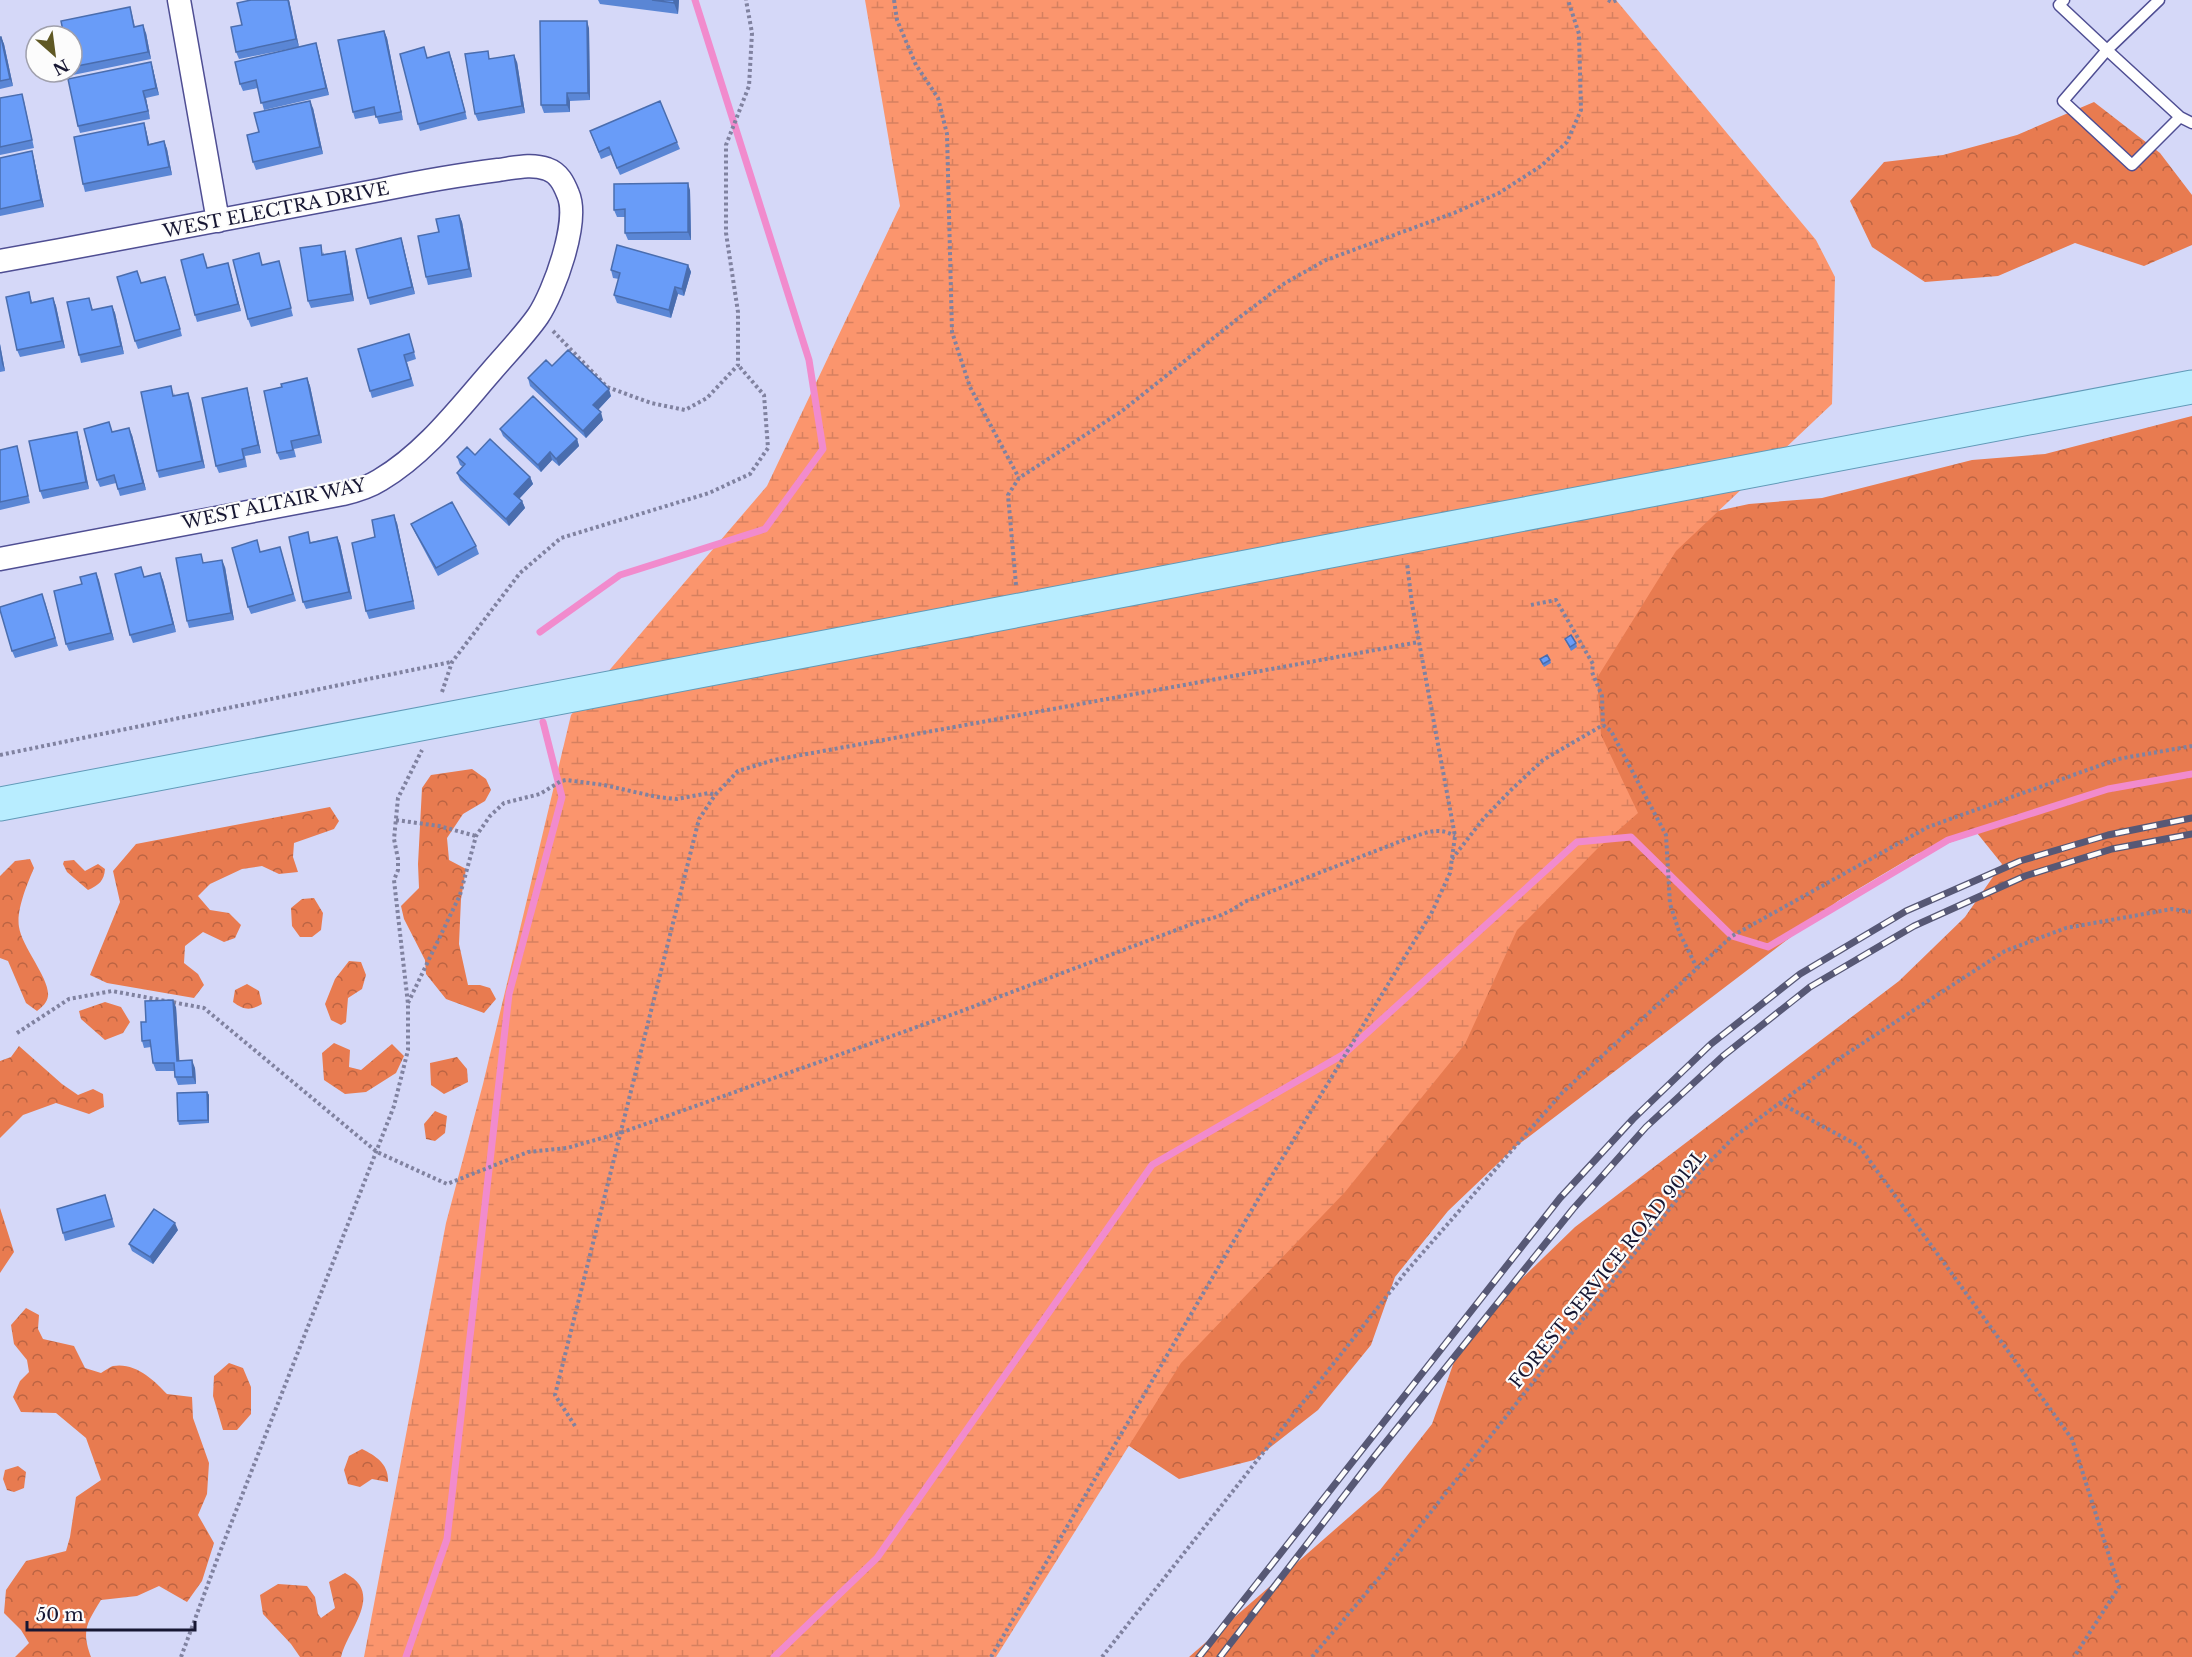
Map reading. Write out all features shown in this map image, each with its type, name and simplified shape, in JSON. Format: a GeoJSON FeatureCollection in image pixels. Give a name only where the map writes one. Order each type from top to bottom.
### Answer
{"type":"FeatureCollection","features":[{"type":"Feature","properties":{"kind":"main road"},"geometry":{"type":"LineString","coordinates":[[0,804],[2192,387]]}},
{"type":"Feature","properties":{"kind":"street"},"geometry":{"type":"LineString","coordinates":[[178,0],[218,221]]}},
{"type":"Feature","properties":{"kind":"street","name":"WEST ELECTRA DRIVE"},"geometry":{"type":"LineString","coordinates":[[0,261],[472,173],[528,166],[552,171]]}},
{"type":"Feature","properties":{"kind":"street","name":"WEST ALTAIR WAY"},"geometry":{"type":"LineString","coordinates":[[0,559],[332,496],[366,487],[400,466],[437,432],[538,316],[555,281],[571,230],[573,213],[571,200],[565,187],[552,171]]}},
{"type":"Feature","properties":{"kind":"lane"},"geometry":{"type":"LineString","coordinates":[[2064,0],[2059,5],[2180,117],[2192,123]]}},
{"type":"Feature","properties":{"kind":"lane"},"geometry":{"type":"LineString","coordinates":[[2159,0],[2107,50],[2063,101],[2132,165],[2180,117]]}},
{"type":"Feature","properties":{"kind":"path"},"geometry":{"type":"LineString","coordinates":[[0,755],[452,662],[520,573],[561,538],[709,493],[750,474],[768,448],[764,395],[738,364],[738,312],[726,233],[726,145],[749,86],[752,33],[746,0]]}},
{"type":"Feature","properties":{"kind":"path"},"geometry":{"type":"LineString","coordinates":[[894,0],[897,20],[916,65],[939,98],[947,134],[952,332],[970,387],[1019,478]]}},
{"type":"Feature","properties":{"kind":"path"},"geometry":{"type":"LineString","coordinates":[[1018,611],[1008,495],[1019,478],[1122,411],[1285,283],[1326,260],[1454,213],[1498,192],[1540,166],[1567,142],[1581,110],[1579,33],[1568,0]]}},
{"type":"Feature","properties":{"kind":"path"},"geometry":{"type":"LineString","coordinates":[[1608,0],[1612,2],[1617,0]]}},
{"type":"Feature","properties":{"kind":"path"},"geometry":{"type":"LineString","coordinates":[[538,316],[607,387],[651,403],[685,410],[707,398],[738,364]]}},
{"type":"Feature","properties":{"kind":"path"},"geometry":{"type":"LineString","coordinates":[[991,1657],[1274,1172],[1432,912],[1450,873],[1455,836],[1412,604],[1404,537]]}},
{"type":"Feature","properties":{"kind":"path"},"geometry":{"type":"LineString","coordinates":[[1531,605],[1556,600],[1593,664],[1592,672],[1602,696],[1603,725]]}},
{"type":"Feature","properties":{"kind":"path"},"geometry":{"type":"LineString","coordinates":[[574,1426],[555,1395],[699,819],[715,795],[738,771],[774,760],[1419,642]]}},
{"type":"Feature","properties":{"kind":"path"},"geometry":{"type":"LineString","coordinates":[[1452,860],[1484,819],[1543,760],[1603,725]]}},
{"type":"Feature","properties":{"kind":"path"},"geometry":{"type":"LineString","coordinates":[[1603,725],[1611,731],[1666,835],[1670,904],[1680,934],[1697,968]]}},
{"type":"Feature","properties":{"kind":"path"},"geometry":{"type":"LineString","coordinates":[[1102,1657],[1405,1273],[1562,1093],[1732,936],[1928,827],[2118,759],[2192,746]]}},
{"type":"Feature","properties":{"kind":"path"},"geometry":{"type":"LineString","coordinates":[[181,1657],[394,1106],[408,1050],[408,1004],[394,880],[398,870],[398,859],[394,839],[398,798],[420,757]]}},
{"type":"Feature","properties":{"kind":"path"},"geometry":{"type":"LineString","coordinates":[[408,1004],[460,895],[476,836],[490,816],[504,803],[540,794],[561,781],[604,785],[657,797],[677,799],[709,793],[715,795]]}},
{"type":"Feature","properties":{"kind":"path"},"geometry":{"type":"LineString","coordinates":[[396,820],[439,826],[476,836]]}},
{"type":"Feature","properties":{"kind":"path"},"geometry":{"type":"LineString","coordinates":[[17,1033],[69,999],[112,991],[204,1008],[377,1152],[447,1184],[528,1152],[567,1148],[621,1133],[959,1012],[1200,921],[1212,919],[1233,910],[1244,902],[1409,838],[1444,830],[1455,836]]}},
{"type":"Feature","properties":{"kind":"path","name":"FOREST SERVICE ROAD 9012L"},"geometry":{"type":"LineString","coordinates":[[1312,1657],[1379,1578],[1693,1179],[1734,1137],[1843,1056],[2005,951],[2066,928],[2172,909],[2192,912]]}},
{"type":"Feature","properties":{"kind":"path"},"geometry":{"type":"LineString","coordinates":[[1780,1103],[1859,1146],[2072,1439],[2119,1587],[2074,1657]]}},
{"type":"Feature","properties":{"kind":"green space"},"geometry":{"type":"Polygon","coordinates":[[[865,0],[1616,0],[1816,240],[1835,277],[1832,404],[1676,551],[1597,678],[1601,735],[1638,813],[1598,848],[1517,930],[1465,1044],[1345,1192],[1181,1363],[996,1657],[364,1657],[446,1223],[483,1084],[571,715],[767,486],[900,206],[865,0]]]}},
{"type":"Feature","properties":{"kind":"green space"},"geometry":{"type":"Polygon","coordinates":[[[2094,102],[2160,153],[2192,195],[2192,245],[2144,266],[2075,243],[1998,276],[1925,282],[1872,247],[1850,201],[1884,162],[1943,155],[2017,135],[2094,102]]]}},
{"type":"Feature","properties":{"kind":"green space"},"geometry":{"type":"Polygon","coordinates":[[[2192,416],[2192,1657],[1189,1657],[1380,1490],[1432,1424],[1456,1356],[1509,1291],[1575,1227],[1899,981],[1965,917],[2002,864],[1977,833],[1917,854],[1838,901],[1514,1148],[1448,1211],[1395,1277],[1371,1345],[1318,1410],[1254,1460],[1179,1479],[1126,1444],[1541,549],[1749,504],[1822,498],[1972,460],[2045,454],[2192,416]]]}},
{"type":"Feature","properties":{"kind":"green space"},"geometry":{"type":"Polygon","coordinates":[[[472,769],[486,779],[491,790],[485,801],[463,814],[447,838],[449,860],[466,869],[461,899],[459,944],[468,985],[490,988],[496,999],[484,1013],[446,999],[426,974],[425,960],[404,919],[401,906],[419,888],[422,788],[431,775],[472,769]]]}},
{"type":"Feature","properties":{"kind":"green space"},"geometry":{"type":"Polygon","coordinates":[[[330,807],[339,821],[334,829],[294,843],[293,857],[298,872],[279,874],[262,866],[242,869],[210,884],[198,896],[210,910],[229,913],[241,925],[235,938],[224,942],[203,932],[185,946],[184,963],[198,974],[204,985],[194,998],[107,983],[90,975],[120,902],[113,871],[136,844],[330,807]]]}},
{"type":"Feature","properties":{"kind":"green space"},"geometry":{"type":"Polygon","coordinates":[[[30,859],[34,868],[23,896],[19,927],[47,989],[47,1001],[37,1011],[26,1003],[8,961],[0,958],[0,876],[15,861],[30,859]]]}},
{"type":"Feature","properties":{"kind":"green space"},"geometry":{"type":"Polygon","coordinates":[[[74,860],[85,871],[98,864],[105,869],[100,882],[88,890],[67,872],[63,864],[64,861],[74,860]]]}},
{"type":"Feature","properties":{"kind":"green space"},"geometry":{"type":"Polygon","coordinates":[[[314,898],[323,913],[321,930],[312,937],[300,937],[292,926],[291,908],[302,899],[314,898]]]}},
{"type":"Feature","properties":{"kind":"green space"},"geometry":{"type":"Polygon","coordinates":[[[349,961],[361,962],[366,975],[362,989],[348,998],[346,1022],[341,1025],[331,1020],[325,1004],[335,979],[349,961]]]}},
{"type":"Feature","properties":{"kind":"green space"},"geometry":{"type":"Polygon","coordinates":[[[247,984],[259,991],[262,1004],[247,1009],[233,1002],[235,990],[247,984]]]}},
{"type":"Feature","properties":{"kind":"green space"},"geometry":{"type":"Polygon","coordinates":[[[105,1002],[121,1007],[130,1022],[123,1033],[105,1040],[81,1019],[79,1011],[105,1002]]]}},
{"type":"Feature","properties":{"kind":"green space"},"geometry":{"type":"Polygon","coordinates":[[[334,1043],[350,1050],[349,1067],[361,1070],[392,1044],[404,1056],[396,1073],[366,1092],[345,1094],[324,1080],[322,1053],[334,1043]]]}},
{"type":"Feature","properties":{"kind":"green space"},"geometry":{"type":"Polygon","coordinates":[[[19,1046],[78,1095],[93,1089],[103,1094],[104,1107],[89,1114],[56,1103],[23,1115],[0,1138],[0,1061],[11,1057],[19,1046]]]}},
{"type":"Feature","properties":{"kind":"green space"},"geometry":{"type":"Polygon","coordinates":[[[457,1057],[467,1069],[468,1082],[444,1094],[431,1085],[430,1063],[457,1057]]]}},
{"type":"Feature","properties":{"kind":"green space"},"geometry":{"type":"Polygon","coordinates":[[[435,1111],[447,1116],[445,1133],[435,1141],[426,1139],[424,1124],[435,1111]]]}},
{"type":"Feature","properties":{"kind":"green space"},"geometry":{"type":"Polygon","coordinates":[[[0,1208],[14,1252],[0,1273],[0,1208]]]}},
{"type":"Feature","properties":{"kind":"green space"},"geometry":{"type":"Polygon","coordinates":[[[26,1308],[39,1315],[38,1329],[43,1339],[74,1346],[85,1368],[101,1373],[113,1366],[129,1367],[143,1373],[167,1394],[192,1397],[193,1418],[209,1463],[207,1494],[198,1515],[214,1543],[202,1581],[187,1602],[159,1586],[137,1596],[101,1600],[87,1627],[86,1640],[91,1657],[15,1657],[29,1643],[21,1630],[4,1613],[6,1590],[26,1561],[66,1551],[76,1497],[101,1480],[86,1438],[56,1413],[21,1412],[13,1397],[20,1381],[29,1372],[27,1360],[14,1344],[11,1325],[26,1308]]]}},
{"type":"Feature","properties":{"kind":"green space"},"geometry":{"type":"Polygon","coordinates":[[[229,1363],[243,1368],[251,1387],[251,1414],[237,1430],[223,1430],[213,1396],[214,1376],[229,1363]]]}},
{"type":"Feature","properties":{"kind":"green space"},"geometry":{"type":"Polygon","coordinates":[[[362,1449],[384,1465],[388,1482],[372,1479],[360,1487],[348,1484],[344,1470],[349,1456],[362,1449]]]}},
{"type":"Feature","properties":{"kind":"green space"},"geometry":{"type":"Polygon","coordinates":[[[18,1466],[26,1472],[24,1488],[14,1492],[7,1490],[3,1479],[5,1470],[18,1466]]]}},
{"type":"Feature","properties":{"kind":"green space"},"geometry":{"type":"Polygon","coordinates":[[[345,1573],[357,1581],[362,1591],[363,1601],[361,1612],[341,1657],[300,1657],[263,1614],[260,1595],[278,1584],[307,1586],[315,1597],[321,1618],[335,1608],[329,1582],[345,1573]]]}},
{"type":"Feature","properties":{"kind":"building"},"geometry":{"type":"Polygon","coordinates":[[[251,0],[288,0],[296,39],[236,52],[231,27],[242,25],[237,3],[251,0]]]}},
{"type":"Feature","properties":{"kind":"building"},"geometry":{"type":"Polygon","coordinates":[[[652,0],[674,0],[674,3],[652,0]]]}},
{"type":"Feature","properties":{"kind":"building"},"geometry":{"type":"Polygon","coordinates":[[[130,7],[134,27],[143,25],[148,52],[84,65],[84,24],[62,24],[61,21],[130,7]]]}},
{"type":"Feature","properties":{"kind":"building"},"geometry":{"type":"Polygon","coordinates":[[[540,21],[587,21],[588,93],[567,93],[567,105],[541,105],[540,21]]]}},
{"type":"Feature","properties":{"kind":"building"},"geometry":{"type":"Polygon","coordinates":[[[384,31],[401,112],[376,117],[374,107],[353,112],[338,40],[384,31]]]}},
{"type":"Feature","properties":{"kind":"building"},"geometry":{"type":"Polygon","coordinates":[[[0,37],[10,79],[0,81],[0,37]]]}},
{"type":"Feature","properties":{"kind":"building"},"geometry":{"type":"Polygon","coordinates":[[[316,43],[326,88],[261,103],[256,80],[240,84],[235,62],[316,43]]]}},
{"type":"Feature","properties":{"kind":"building"},"geometry":{"type":"Polygon","coordinates":[[[424,47],[427,58],[449,52],[465,112],[418,124],[400,54],[424,47]]]}},
{"type":"Feature","properties":{"kind":"building"},"geometry":{"type":"Polygon","coordinates":[[[488,51],[489,59],[514,55],[522,106],[475,114],[465,54],[488,51]]]}},
{"type":"Feature","properties":{"kind":"building"},"geometry":{"type":"Polygon","coordinates":[[[151,62],[156,88],[143,91],[148,111],[78,126],[69,84],[84,84],[84,76],[151,62]]]}},
{"type":"Feature","properties":{"kind":"building"},"geometry":{"type":"Polygon","coordinates":[[[22,94],[32,140],[0,147],[0,98],[22,94]]]}},
{"type":"Feature","properties":{"kind":"building"},"geometry":{"type":"Polygon","coordinates":[[[310,101],[320,147],[253,162],[247,135],[259,132],[254,113],[310,101]]]}},
{"type":"Feature","properties":{"kind":"building"},"geometry":{"type":"Polygon","coordinates":[[[660,101],[677,142],[617,168],[609,147],[599,152],[590,131],[660,101]]]}},
{"type":"Feature","properties":{"kind":"building"},"geometry":{"type":"Polygon","coordinates":[[[144,123],[148,145],[164,141],[169,167],[83,184],[74,137],[144,123]]]}},
{"type":"Feature","properties":{"kind":"building"},"geometry":{"type":"Polygon","coordinates":[[[32,151],[41,200],[0,209],[0,158],[32,151]]]}},
{"type":"Feature","properties":{"kind":"building"},"geometry":{"type":"Polygon","coordinates":[[[688,183],[688,232],[625,233],[625,209],[614,210],[614,184],[688,183]]]}},
{"type":"Feature","properties":{"kind":"building"},"geometry":{"type":"Polygon","coordinates":[[[459,215],[469,269],[426,277],[418,236],[439,232],[436,219],[459,215]]]}},
{"type":"Feature","properties":{"kind":"building"},"geometry":{"type":"Polygon","coordinates":[[[401,238],[412,287],[368,298],[356,249],[401,238]]]}},
{"type":"Feature","properties":{"kind":"building"},"geometry":{"type":"Polygon","coordinates":[[[321,245],[322,255],[345,251],[351,294],[308,301],[300,248],[321,245]]]}},
{"type":"Feature","properties":{"kind":"building"},"geometry":{"type":"Polygon","coordinates":[[[617,245],[688,265],[682,289],[675,287],[669,310],[614,295],[620,273],[611,270],[617,245]]]}},
{"type":"Feature","properties":{"kind":"building"},"geometry":{"type":"Polygon","coordinates":[[[259,253],[262,265],[279,261],[291,308],[248,319],[233,260],[259,253]]]}},
{"type":"Feature","properties":{"kind":"building"},"geometry":{"type":"Polygon","coordinates":[[[203,254],[207,268],[228,263],[238,304],[195,315],[181,260],[203,254]]]}},
{"type":"Feature","properties":{"kind":"building"},"geometry":{"type":"Polygon","coordinates":[[[137,271],[141,283],[165,277],[180,329],[135,341],[117,277],[137,271]]]}},
{"type":"Feature","properties":{"kind":"building"},"geometry":{"type":"Polygon","coordinates":[[[29,292],[31,303],[53,298],[62,341],[17,350],[6,297],[29,292]]]}},
{"type":"Feature","properties":{"kind":"building"},"geometry":{"type":"Polygon","coordinates":[[[89,298],[92,310],[112,306],[121,346],[79,355],[67,302],[89,298]]]}},
{"type":"Feature","properties":{"kind":"building"},"geometry":{"type":"Polygon","coordinates":[[[409,334],[414,352],[404,355],[411,379],[370,391],[358,349],[409,334]]]}},
{"type":"Feature","properties":{"kind":"building"},"geometry":{"type":"Polygon","coordinates":[[[568,350],[609,389],[593,405],[601,412],[583,431],[528,378],[546,360],[552,366],[568,350]]]}},
{"type":"Feature","properties":{"kind":"building"},"geometry":{"type":"Polygon","coordinates":[[[307,378],[319,435],[291,441],[293,450],[277,453],[264,391],[307,378]]]}},
{"type":"Feature","properties":{"kind":"building"},"geometry":{"type":"Polygon","coordinates":[[[171,386],[173,396],[188,393],[202,461],[157,471],[141,392],[171,386]]]}},
{"type":"Feature","properties":{"kind":"building"},"geometry":{"type":"Polygon","coordinates":[[[247,388],[258,445],[242,449],[244,459],[216,466],[202,398],[247,388]]]}},
{"type":"Feature","properties":{"kind":"building"},"geometry":{"type":"Polygon","coordinates":[[[533,396],[577,439],[556,459],[550,452],[538,465],[500,429],[533,396]]]}},
{"type":"Feature","properties":{"kind":"building"},"geometry":{"type":"Polygon","coordinates":[[[109,422],[112,432],[129,428],[143,483],[118,489],[114,475],[97,480],[84,429],[109,422]]]}},
{"type":"Feature","properties":{"kind":"building"},"geometry":{"type":"Polygon","coordinates":[[[77,432],[86,482],[40,491],[29,441],[77,432]]]}},
{"type":"Feature","properties":{"kind":"building"},"geometry":{"type":"Polygon","coordinates":[[[490,439],[530,477],[514,494],[522,501],[506,519],[457,473],[465,464],[457,457],[467,447],[475,455],[490,439]]]}},
{"type":"Feature","properties":{"kind":"building"},"geometry":{"type":"Polygon","coordinates":[[[17,446],[28,496],[0,502],[0,450],[17,446]]]}},
{"type":"Feature","properties":{"kind":"building"},"geometry":{"type":"Polygon","coordinates":[[[452,502],[476,546],[436,568],[411,524],[452,502]]]}},
{"type":"Feature","properties":{"kind":"building"},"geometry":{"type":"Polygon","coordinates":[[[394,515],[413,601],[366,611],[352,543],[375,537],[372,520],[394,515]]]}},
{"type":"Feature","properties":{"kind":"building"},"geometry":{"type":"Polygon","coordinates":[[[308,532],[310,543],[337,537],[349,592],[303,602],[289,537],[308,532]]]}},
{"type":"Feature","properties":{"kind":"building"},"geometry":{"type":"Polygon","coordinates":[[[257,540],[260,552],[280,547],[293,594],[248,607],[232,548],[257,540]]]}},
{"type":"Feature","properties":{"kind":"building"},"geometry":{"type":"Polygon","coordinates":[[[201,554],[203,563],[222,560],[231,613],[187,621],[176,558],[201,554]]]}},
{"type":"Feature","properties":{"kind":"building"},"geometry":{"type":"Polygon","coordinates":[[[141,567],[144,577],[160,573],[173,624],[130,635],[115,574],[141,567]]]}},
{"type":"Feature","properties":{"kind":"building"},"geometry":{"type":"Polygon","coordinates":[[[96,573],[111,633],[66,644],[54,591],[82,584],[80,577],[96,573]]]}},
{"type":"Feature","properties":{"kind":"building"},"geometry":{"type":"Polygon","coordinates":[[[42,594],[55,638],[12,651],[0,607],[42,594]]]}},
{"type":"Feature","properties":{"kind":"building"},"geometry":{"type":"Polygon","coordinates":[[[1571,635],[1576,643],[1570,647],[1565,639],[1571,635]]]}},
{"type":"Feature","properties":{"kind":"building"},"geometry":{"type":"Polygon","coordinates":[[[1547,655],[1550,660],[1543,664],[1540,659],[1547,655]]]}},
{"type":"Feature","properties":{"kind":"building"},"geometry":{"type":"Polygon","coordinates":[[[173,1000],[177,1061],[192,1060],[193,1077],[175,1077],[174,1063],[153,1063],[150,1040],[142,1041],[141,1022],[146,1022],[145,1001],[173,1000]]]}},
{"type":"Feature","properties":{"kind":"building"},"geometry":{"type":"Polygon","coordinates":[[[207,1092],[208,1120],[178,1121],[177,1093],[207,1092]]]}},
{"type":"Feature","properties":{"kind":"building"},"geometry":{"type":"Polygon","coordinates":[[[105,1195],[112,1219],[63,1233],[57,1209],[105,1195]]]}},
{"type":"Feature","properties":{"kind":"building"},"geometry":{"type":"Polygon","coordinates":[[[154,1209],[175,1223],[150,1257],[129,1244],[154,1209]]]}},
{"type":"Feature","properties":{"kind":"waterway"},"geometry":{"type":"LineString","coordinates":[[540,632],[620,575],[765,529],[823,449],[809,360],[695,0]]}},
{"type":"Feature","properties":{"kind":"waterway"},"geometry":{"type":"LineString","coordinates":[[406,1657],[447,1539],[509,994],[562,797],[543,722]]}},
{"type":"Feature","properties":{"kind":"waterway"},"geometry":{"type":"LineString","coordinates":[[774,1657],[877,1558],[1152,1165],[1344,1054],[1577,842],[1631,837],[1732,936],[1768,947],[1948,840],[2108,789],[2192,774]]}},
{"type":"Feature","properties":{"kind":"railway"},"geometry":{"type":"LineString","coordinates":[[1199,1657],[1560,1198],[1633,1119],[1711,1044],[1800,974],[1906,911],[2020,861],[2108,835],[2192,818]]}},
{"type":"Feature","properties":{"kind":"railway"},"geometry":{"type":"LineString","coordinates":[[1220,1657],[1374,1457],[1573,1209],[1646,1127],[1723,1056],[1810,987],[1914,926],[2025,876],[2112,849],[2192,834]]}}]}
